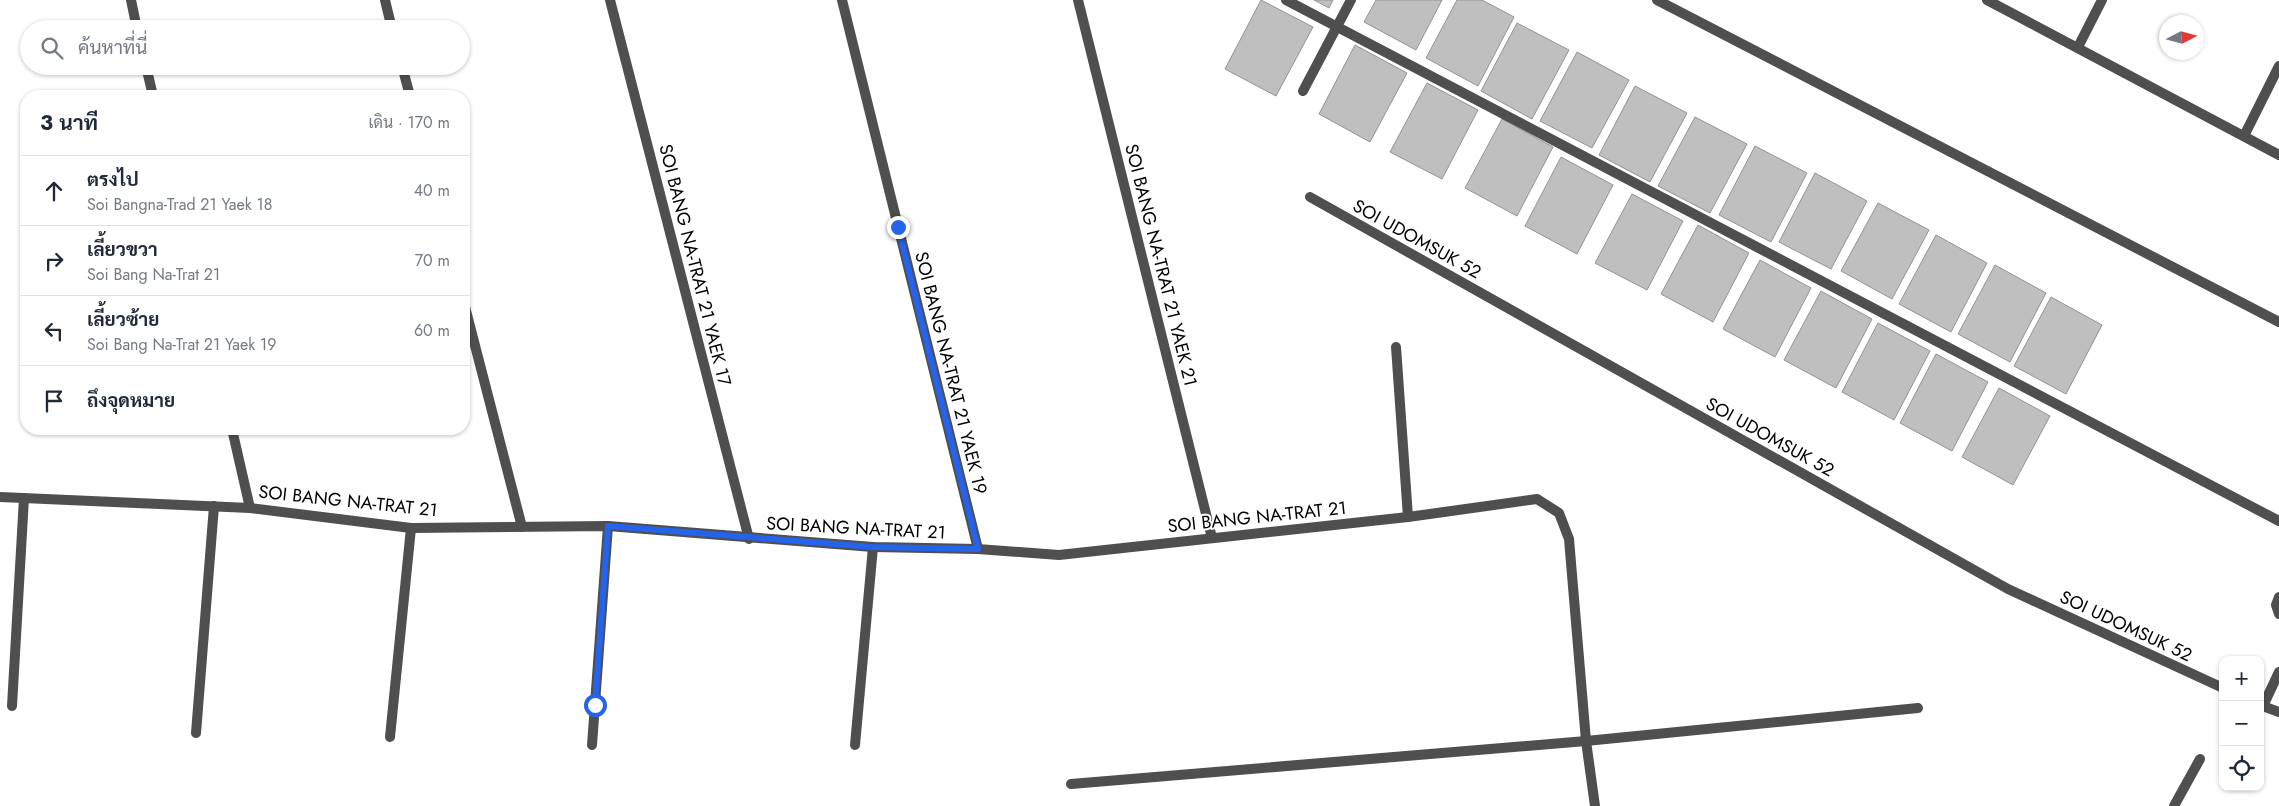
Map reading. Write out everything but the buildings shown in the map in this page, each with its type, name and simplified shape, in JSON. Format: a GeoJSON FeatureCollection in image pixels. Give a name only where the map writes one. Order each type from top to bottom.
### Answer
{"type":"FeatureCollection","features":[{"type":"Feature","properties":{"kind":"street"},"geometry":{"type":"LineString","coordinates":[[131,0],[135,20]]}},
{"type":"Feature","properties":{"kind":"street"},"geometry":{"type":"LineString","coordinates":[[384,0],[390,20]]}},
{"type":"Feature","properties":{"kind":"street","name":"SOI BANG NA-TRAT 21 YAEK 17"},"geometry":{"type":"LineString","coordinates":[[610,0],[749,539]]}},
{"type":"Feature","properties":{"kind":"street","name":"SOI BANG NA-TRAT 21 YAEK 19"},"geometry":{"type":"LineString","coordinates":[[842,0],[978,549]]}},
{"type":"Feature","properties":{"kind":"street","name":"SOI BANG NA-TRAT 21 YAEK 21"},"geometry":{"type":"LineString","coordinates":[[1078,0],[1212,538]]}},
{"type":"Feature","properties":{"kind":"street"},"geometry":{"type":"LineString","coordinates":[[1286,0],[2279,521]]}},
{"type":"Feature","properties":{"kind":"street"},"geometry":{"type":"LineString","coordinates":[[1303,91],[1351,0]]}},
{"type":"Feature","properties":{"kind":"street"},"geometry":{"type":"LineString","coordinates":[[1657,0],[2279,322]]}},
{"type":"Feature","properties":{"kind":"street"},"geometry":{"type":"LineString","coordinates":[[1987,0],[2279,155]]}},
{"type":"Feature","properties":{"kind":"street"},"geometry":{"type":"LineString","coordinates":[[2078,47],[2102,0]]}},
{"type":"Feature","properties":{"kind":"street"},"geometry":{"type":"LineString","coordinates":[[2244,136],[2279,66]]}},
{"type":"Feature","properties":{"kind":"street"},"geometry":{"type":"LineString","coordinates":[[148,75],[152,90]]}},
{"type":"Feature","properties":{"kind":"street"},"geometry":{"type":"LineString","coordinates":[[404,75],[408,90]]}},
{"type":"Feature","properties":{"kind":"street","name":"SOI UDOMSUK 52"},"geometry":{"type":"LineString","coordinates":[[1310,198],[2008,589],[2219,686]]}},
{"type":"Feature","properties":{"kind":"street"},"geometry":{"type":"LineString","coordinates":[[470,326],[522,527]]}},
{"type":"Feature","properties":{"kind":"street"},"geometry":{"type":"LineString","coordinates":[[1396,347],[1408,517]]}},
{"type":"Feature","properties":{"kind":"street"},"geometry":{"type":"LineString","coordinates":[[233,435],[250,508]]}},
{"type":"Feature","properties":{"kind":"street","name":"SOI BANG NA-TRAT 21"},"geometry":{"type":"LineString","coordinates":[[0,497],[250,508],[411,528],[608,526],[749,539],[873,547],[978,549],[1059,555],[1408,517],[1537,499],[1559,513],[1569,539],[1586,741],[1595,806]]}},
{"type":"Feature","properties":{"kind":"street"},"geometry":{"type":"LineString","coordinates":[[12,706],[24,498]]}},
{"type":"Feature","properties":{"kind":"street"},"geometry":{"type":"LineString","coordinates":[[196,733],[214,506]]}},
{"type":"Feature","properties":{"kind":"street"},"geometry":{"type":"LineString","coordinates":[[592,745],[608,526]]}},
{"type":"Feature","properties":{"kind":"street"},"geometry":{"type":"LineString","coordinates":[[390,737],[411,528]]}},
{"type":"Feature","properties":{"kind":"street"},"geometry":{"type":"LineString","coordinates":[[855,745],[873,547]]}},
{"type":"Feature","properties":{"kind":"street"},"geometry":{"type":"LineString","coordinates":[[2279,597],[2276,605],[2279,614]]}},
{"type":"Feature","properties":{"kind":"street"},"geometry":{"type":"LineString","coordinates":[[2264,701],[2279,672]]}},
{"type":"Feature","properties":{"kind":"street"},"geometry":{"type":"LineString","coordinates":[[2264,707],[2279,712]]}},
{"type":"Feature","properties":{"kind":"street"},"geometry":{"type":"LineString","coordinates":[[1072,784],[1586,741],[1918,708]]}},
{"type":"Feature","properties":{"kind":"street"},"geometry":{"type":"LineString","coordinates":[[2174,806],[2200,759]]}},
{"type":"Feature","properties":{"kind":"route"},"geometry":{"type":"LineString","coordinates":[[595,705],[608,526],[749,539],[873,547],[978,549],[898,227]]}}]}
